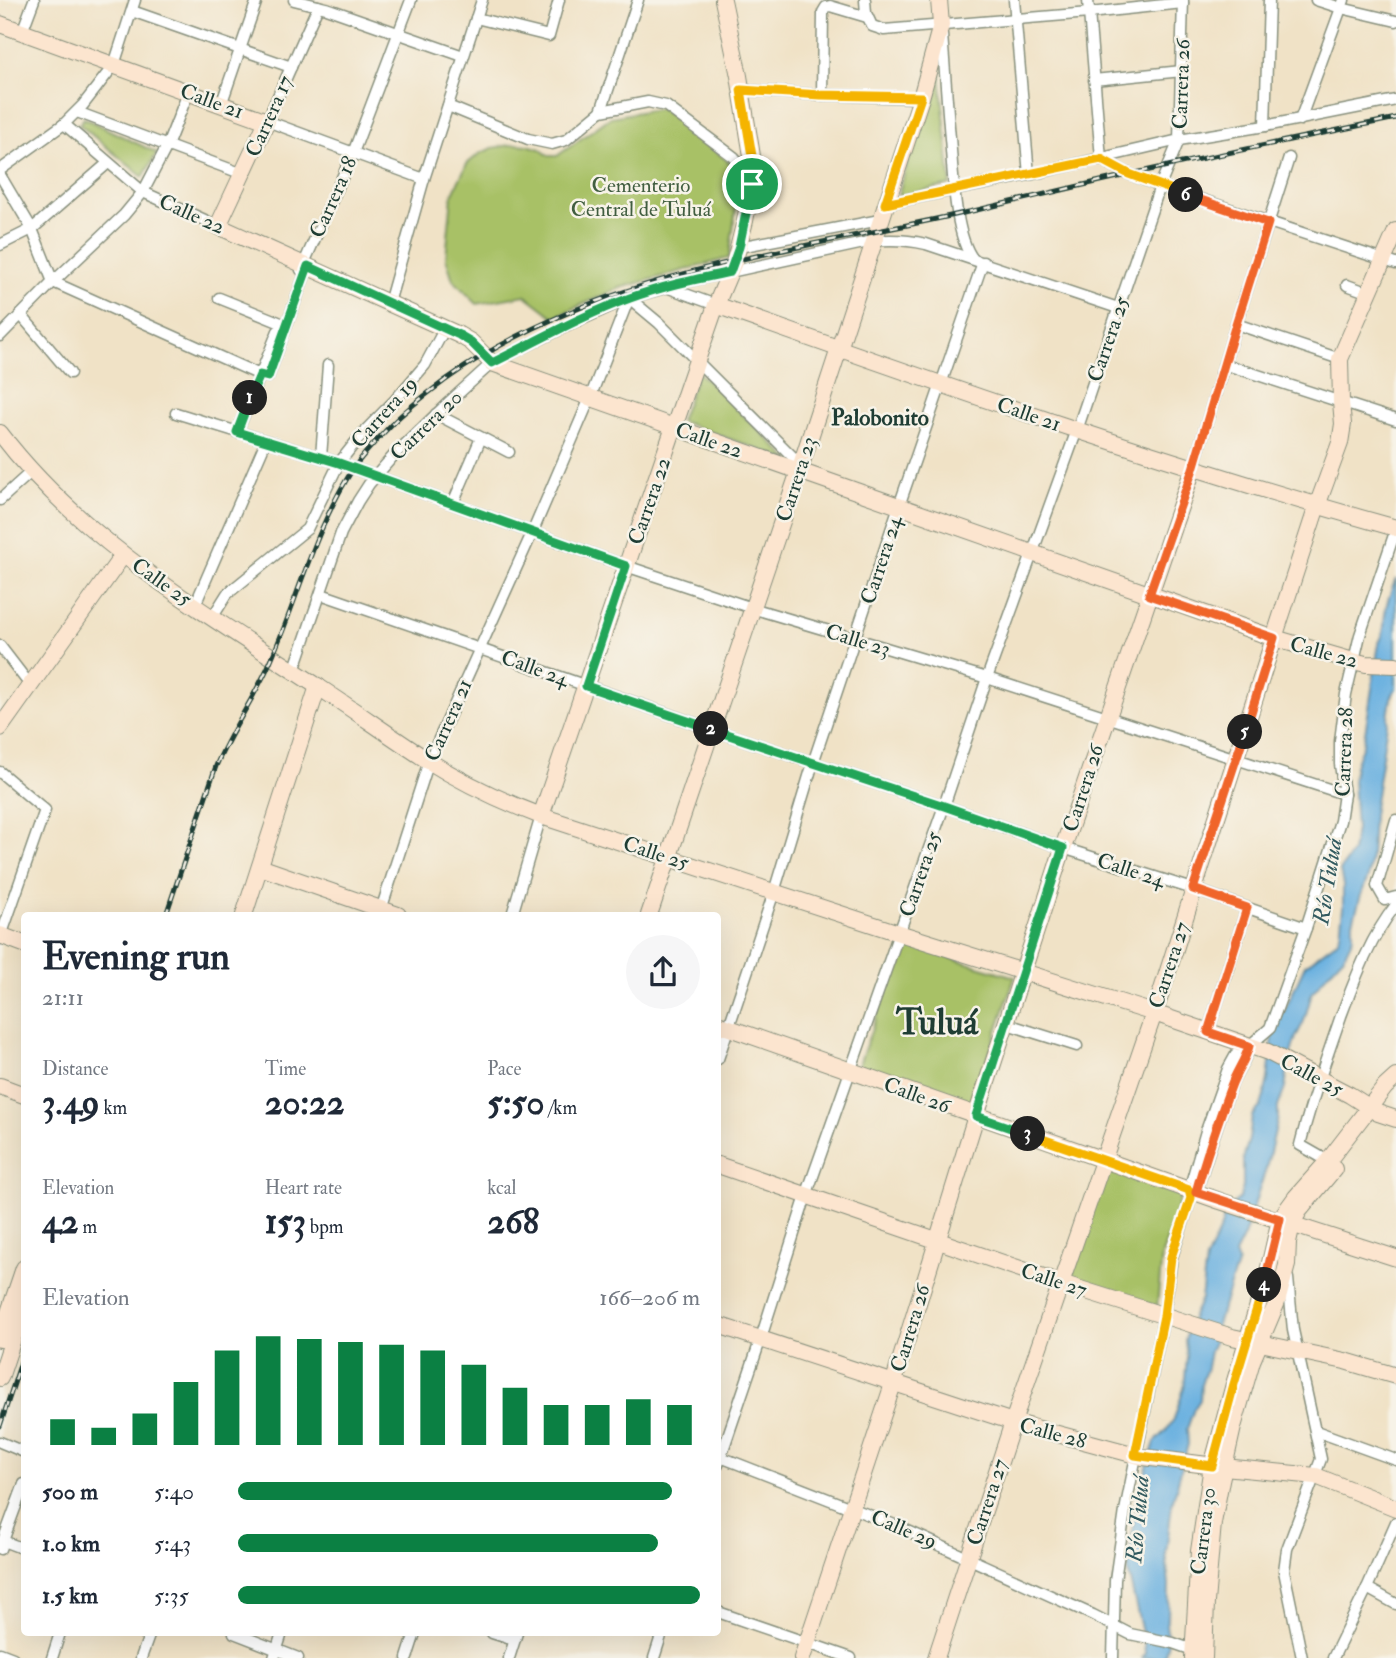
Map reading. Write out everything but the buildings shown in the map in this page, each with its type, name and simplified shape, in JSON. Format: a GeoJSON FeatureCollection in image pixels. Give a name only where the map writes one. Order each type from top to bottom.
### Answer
{"type":"FeatureCollection","features":[{"type":"Feature","properties":{"kind":"street"},"geometry":{"type":"LineString","coordinates":[[22,33],[34,0]]}},
{"type":"Feature","properties":{"kind":"street"},"geometry":{"type":"LineString","coordinates":[[221,105],[257,0]]}},
{"type":"Feature","properties":{"kind":"street","name":"Carrera 18"},"geometry":{"type":"LineString","coordinates":[[237,432],[353,153],[411,0]]}},
{"type":"Feature","properties":{"kind":"street"},"geometry":{"type":"LineString","coordinates":[[389,303],[424,179],[482,0]]}},
{"type":"Feature","properties":{"kind":"street"},"geometry":{"type":"LineString","coordinates":[[476,18],[549,36],[559,0]]}},
{"type":"Feature","properties":{"kind":"street"},"geometry":{"type":"LineString","coordinates":[[601,111],[638,0]]}},
{"type":"Feature","properties":{"kind":"street","name":"Carrera 22"},"geometry":{"type":"LineString","coordinates":[[513,912],[541,816],[626,566],[716,305],[739,247],[752,184],[752,156],[723,0]]}},
{"type":"Feature","properties":{"kind":"street"},"geometry":{"type":"LineString","coordinates":[[865,0],[870,21]]}},
{"type":"Feature","properties":{"kind":"street","name":"Carrera 23"},"geometry":{"type":"LineString","coordinates":[[650,912],[800,468],[921,97],[941,25],[939,0]]}},
{"type":"Feature","properties":{"kind":"street"},"geometry":{"type":"LineString","coordinates":[[1014,0],[1028,174]]}},
{"type":"Feature","properties":{"kind":"street"},"geometry":{"type":"LineString","coordinates":[[1088,0],[1101,159]]}},
{"type":"Feature","properties":{"kind":"street"},"geometry":{"type":"LineString","coordinates":[[1265,126],[1269,0]]}},
{"type":"Feature","properties":{"kind":"street"},"geometry":{"type":"LineString","coordinates":[[1316,0],[1343,4],[1396,22]]}},
{"type":"Feature","properties":{"kind":"street"},"geometry":{"type":"LineString","coordinates":[[299,1],[463,56]]}},
{"type":"Feature","properties":{"kind":"street"},"geometry":{"type":"LineString","coordinates":[[821,95],[823,12],[826,7],[830,6],[870,21],[884,30],[1089,13],[1183,1]]}},
{"type":"Feature","properties":{"kind":"street","name":"Carrera 26"},"geometry":{"type":"LineString","coordinates":[[1168,166],[1179,140],[1183,1]]}},
{"type":"Feature","properties":{"kind":"street"},"geometry":{"type":"LineString","coordinates":[[1300,120],[1343,4]]}},
{"type":"Feature","properties":{"kind":"street"},"geometry":{"type":"LineString","coordinates":[[0,170],[64,124],[77,111],[114,65],[134,5],[291,67]]}},
{"type":"Feature","properties":{"kind":"street","name":"Carrera 17"},"geometry":{"type":"LineString","coordinates":[[218,226],[318,6]]}},
{"type":"Feature","properties":{"kind":"street","name":"Calle 21"},"geometry":{"type":"LineString","coordinates":[[0,24],[424,179]]}},
{"type":"Feature","properties":{"kind":"street"},"geometry":{"type":"LineString","coordinates":[[941,25],[961,230],[968,253],[978,261]]}},
{"type":"Feature","properties":{"kind":"street"},"geometry":{"type":"LineString","coordinates":[[1094,80],[1182,71]]}},
{"type":"Feature","properties":{"kind":"street"},"geometry":{"type":"LineString","coordinates":[[741,90],[921,97]]}},
{"type":"Feature","properties":{"kind":"street"},"geometry":{"type":"LineString","coordinates":[[0,336],[124,215],[143,192],[167,146],[188,93]]}},
{"type":"Feature","properties":{"kind":"street"},"geometry":{"type":"LineString","coordinates":[[885,204],[1179,140],[1300,120],[1396,100]]}},
{"type":"Feature","properties":{"kind":"street"},"geometry":{"type":"LineString","coordinates":[[448,106],[528,139],[552,144],[574,135],[601,111],[648,102],[666,106],[734,157],[752,184]]}},
{"type":"Feature","properties":{"kind":"street"},"geometry":{"type":"LineString","coordinates":[[77,111],[243,174]]}},
{"type":"Feature","properties":{"kind":"street","name":"Calle 22"},"geometry":{"type":"LineString","coordinates":[[64,124],[143,192],[445,328],[471,342],[492,363],[800,468],[1032,554],[1274,638],[1359,663],[1396,665]]}},
{"type":"Feature","properties":{"kind":"street","name":"Carrera 26"},"geometry":{"type":"LineString","coordinates":[[804,1651],[893,1384],[1063,848],[1193,469],[1289,158]]}},
{"type":"Feature","properties":{"kind":"street"},"geometry":{"type":"LineString","coordinates":[[1101,159],[1160,186],[1390,262]]}},
{"type":"Feature","properties":{"kind":"street"},"geometry":{"type":"LineString","coordinates":[[0,245],[32,229],[108,163]]}},
{"type":"Feature","properties":{"kind":"street","name":"Carrera 25"},"geometry":{"type":"LineString","coordinates":[[721,1451],[761,1338],[806,1196],[1168,166]]}},
{"type":"Feature","properties":{"kind":"street"},"geometry":{"type":"LineString","coordinates":[[0,175],[32,229],[53,282],[260,375],[268,377],[306,267]]}},
{"type":"Feature","properties":{"kind":"street"},"geometry":{"type":"LineString","coordinates":[[739,247],[880,220]]}},
{"type":"Feature","properties":{"kind":"street","name":"Carrera 27"},"geometry":{"type":"LineString","coordinates":[[936,1658],[1013,1422],[1154,1013],[1317,506],[1340,443],[1343,424],[1340,359],[1369,293],[1390,262],[1396,231]]}},
{"type":"Feature","properties":{"kind":"street","name":"Carrera 20"},"geometry":{"type":"LineString","coordinates":[[294,671],[346,522],[375,476],[436,414],[492,363],[629,298],[666,286],[890,239],[911,240],[1118,308]]}},
{"type":"Feature","properties":{"kind":"street","name":"Carrera 24"},"geometry":{"type":"LineString","coordinates":[[723,1026],[774,891],[978,261]]}},
{"type":"Feature","properties":{"kind":"street"},"geometry":{"type":"LineString","coordinates":[[1347,285],[1369,293]]}},
{"type":"Feature","properties":{"kind":"street","name":"Calle 21"},"geometry":{"type":"LineString","coordinates":[[666,286],[838,348],[1193,469],[1396,528]]}},
{"type":"Feature","properties":{"kind":"street"},"geometry":{"type":"LineString","coordinates":[[219,298],[281,323]]}},
{"type":"Feature","properties":{"kind":"street"},"geometry":{"type":"LineString","coordinates":[[629,298],[659,323],[800,468]]}},
{"type":"Feature","properties":{"kind":"street","name":"Carrera 21"},"geometry":{"type":"LineString","coordinates":[[380,912],[429,761],[533,531],[629,298]]}},
{"type":"Feature","properties":{"kind":"street"},"geometry":{"type":"LineString","coordinates":[[21,315],[70,373]]}},
{"type":"Feature","properties":{"kind":"street"},"geometry":{"type":"LineString","coordinates":[[1236,324],[1340,359]]}},
{"type":"Feature","properties":{"kind":"street","name":"Carrera 19"},"geometry":{"type":"LineString","coordinates":[[212,618],[227,594],[307,528],[339,463],[425,365],[445,328]]}},
{"type":"Feature","properties":{"kind":"street"},"geometry":{"type":"LineString","coordinates":[[1224,364],[1396,420]]}},
{"type":"Feature","properties":{"kind":"street"},"geometry":{"type":"LineString","coordinates":[[321,457],[328,365]]}},
{"type":"Feature","properties":{"kind":"street"},"geometry":{"type":"LineString","coordinates":[[176,413],[339,463]]}},
{"type":"Feature","properties":{"kind":"street"},"geometry":{"type":"LineString","coordinates":[[436,414],[509,452]]}},
{"type":"Feature","properties":{"kind":"street","name":"Calle 25"},"geometry":{"type":"LineString","coordinates":[[0,433],[62,503],[123,555],[212,618],[429,761],[494,796],[541,816],[1268,1052],[1374,1110],[1396,1119]]}},
{"type":"Feature","properties":{"kind":"street"},"geometry":{"type":"LineString","coordinates":[[453,503],[481,438]]}},
{"type":"Feature","properties":{"kind":"street"},"geometry":{"type":"LineString","coordinates":[[195,606],[266,441]]}},
{"type":"Feature","properties":{"kind":"street","name":"Calle 23"},"geometry":{"type":"LineString","coordinates":[[339,463],[626,566],[752,608],[987,678],[1344,794]]}},
{"type":"Feature","properties":{"kind":"street"},"geometry":{"type":"LineString","coordinates":[[0,500],[32,471]]}},
{"type":"Feature","properties":{"kind":"street","name":"Carrera 28"},"geometry":{"type":"LineString","coordinates":[[1113,1658],[1117,1566],[1164,1316],[1171,1257],[1192,1193],[1206,1131],[1224,1078],[1238,1051],[1249,1046],[1270,1028],[1340,821],[1344,794],[1340,764],[1343,713],[1359,663],[1360,635],[1396,528]]}},
{"type":"Feature","properties":{"kind":"street"},"geometry":{"type":"LineString","coordinates":[[0,728],[123,555]]}},
{"type":"Feature","properties":{"kind":"street","name":"Calle 24"},"geometry":{"type":"LineString","coordinates":[[321,594],[711,729],[1306,928]]}},
{"type":"Feature","properties":{"kind":"street"},"geometry":{"type":"LineString","coordinates":[[2,652],[30,685]]}},
{"type":"Feature","properties":{"kind":"street"},"geometry":{"type":"LineString","coordinates":[[245,912],[318,687]]}},
{"type":"Feature","properties":{"kind":"street"},"geometry":{"type":"LineString","coordinates":[[0,772],[45,810],[1,934]]}},
{"type":"Feature","properties":{"kind":"street"},"geometry":{"type":"LineString","coordinates":[[1328,1161],[1300,1146],[1314,1077],[1359,970],[1389,914],[1392,901],[1377,886],[1396,820]]}},
{"type":"Feature","properties":{"kind":"street"},"geometry":{"type":"LineString","coordinates":[[260,867],[380,912]]}},
{"type":"Feature","properties":{"kind":"street"},"geometry":{"type":"LineString","coordinates":[[1208,1032],[1247,908]]}},
{"type":"Feature","properties":{"kind":"street"},"geometry":{"type":"LineString","coordinates":[[1,934],[13,929],[21,931]]}},
{"type":"Feature","properties":{"kind":"street"},"geometry":{"type":"LineString","coordinates":[[1,934],[21,943]]}},
{"type":"Feature","properties":{"kind":"street"},"geometry":{"type":"LineString","coordinates":[[1007,1024],[1077,1046]]}},
{"type":"Feature","properties":{"kind":"street","name":"Calle 26"},"geometry":{"type":"LineString","coordinates":[[723,1026],[1192,1193],[1396,1258]]}},
{"type":"Feature","properties":{"kind":"street","name":"Carrera 30"},"geometry":{"type":"LineString","coordinates":[[1198,1656],[1199,1551],[1246,1340],[1268,1272],[1279,1219],[1374,1110],[1385,1087],[1396,1077]]}},
{"type":"Feature","properties":{"kind":"street","name":"Carrera 30"},"geometry":{"type":"LineString","coordinates":[[1279,1219],[1299,1211],[1396,1083]]}},
{"type":"Feature","properties":{"kind":"street"},"geometry":{"type":"LineString","coordinates":[[0,1086],[21,1094]]}},
{"type":"Feature","properties":{"kind":"street","name":"Calle 27"},"geometry":{"type":"LineString","coordinates":[[721,1166],[1164,1316],[1246,1340],[1345,1361],[1396,1376]]}},
{"type":"Feature","properties":{"kind":"street","name":"Carrera 30"},"geometry":{"type":"LineString","coordinates":[[1246,1340],[1277,1302],[1287,1265],[1288,1242],[1279,1219]]}},
{"type":"Feature","properties":{"kind":"street"},"geometry":{"type":"LineString","coordinates":[[1287,1265],[1291,1318],[1321,1459],[1287,1549],[1284,1571],[1302,1658]]}},
{"type":"Feature","properties":{"kind":"street"},"geometry":{"type":"LineString","coordinates":[[0,1378],[4,1341],[21,1279]]}},
{"type":"Feature","properties":{"kind":"street"},"geometry":{"type":"LineString","coordinates":[[4,1341],[21,1311]]}},
{"type":"Feature","properties":{"kind":"street","name":"Calle 28"},"geometry":{"type":"LineString","coordinates":[[721,1326],[1013,1422],[1139,1456],[1316,1476],[1396,1508]]}},
{"type":"Feature","properties":{"kind":"street"},"geometry":{"type":"LineString","coordinates":[[1316,1431],[1396,1460]]}},
{"type":"Feature","properties":{"kind":"street"},"geometry":{"type":"LineString","coordinates":[[0,1442],[21,1451]]}},
{"type":"Feature","properties":{"kind":"street","name":"Calle 29"},"geometry":{"type":"LineString","coordinates":[[721,1460],[851,1507],[969,1558],[1130,1634],[1173,1643],[1198,1656]]}},
{"type":"Feature","properties":{"kind":"street"},"geometry":{"type":"LineString","coordinates":[[21,1492],[1,1545],[21,1548]]}},
{"type":"Feature","properties":{"kind":"street"},"geometry":{"type":"LineString","coordinates":[[1333,1658],[1396,1522]]}},
{"type":"Feature","properties":{"kind":"street"},"geometry":{"type":"LineString","coordinates":[[1367,1588],[1396,1604]]}},
{"type":"Feature","properties":{"kind":"street"},"geometry":{"type":"LineString","coordinates":[[721,1613],[804,1651],[851,1658]]}},
{"type":"Feature","properties":{"kind":"street"},"geometry":{"type":"LineString","coordinates":[[52,1658],[59,1636]]}},
{"type":"Feature","properties":{"kind":"street"},"geometry":{"type":"LineString","coordinates":[[141,1658],[149,1636]]}},
{"type":"Feature","properties":{"kind":"street"},"geometry":{"type":"LineString","coordinates":[[240,1636],[275,1654],[298,1658]]}},
{"type":"Feature","properties":{"kind":"street"},"geometry":{"type":"LineString","coordinates":[[275,1654],[281,1636]]}},
{"type":"Feature","properties":{"kind":"street"},"geometry":{"type":"LineString","coordinates":[[407,1658],[414,1636]]}},
{"type":"Feature","properties":{"kind":"street"},"geometry":{"type":"LineString","coordinates":[[654,1658],[661,1636]]}},
{"type":"Feature","properties":{"kind":"street"},"geometry":{"type":"LineString","coordinates":[[509,1658],[516,1637]]}},
{"type":"Feature","properties":{"kind":"street"},"geometry":{"type":"LineString","coordinates":[[0,1653],[13,1658]]}},
{"type":"Feature","properties":{"kind":"green space"},"geometry":{"type":"Polygon","coordinates":[[[938,56],[951,185],[898,196],[938,56]]]}},
{"type":"Feature","properties":{"kind":"green space","name":"Cementerio Central de Tuluá"},"geometry":{"type":"Polygon","coordinates":[[[662,108],[741,172],[729,258],[620,288],[554,317],[525,295],[477,304],[453,280],[446,258],[452,195],[467,164],[479,154],[492,148],[516,144],[528,145],[549,156],[557,156],[611,117],[662,108]]]}},
{"type":"Feature","properties":{"kind":"green space"},"geometry":{"type":"Polygon","coordinates":[[[84,118],[157,153],[143,177],[79,124],[84,118]]]}},
{"type":"Feature","properties":{"kind":"green space"},"geometry":{"type":"Polygon","coordinates":[[[698,372],[791,461],[680,421],[698,372]]]}},
{"type":"Feature","properties":{"kind":"green space"},"geometry":{"type":"Polygon","coordinates":[[[903,944],[1015,977],[972,1105],[858,1067],[903,944]]]}},
{"type":"Feature","properties":{"kind":"green space"},"geometry":{"type":"Polygon","coordinates":[[[1106,1167],[1182,1193],[1162,1255],[1157,1307],[1066,1277],[1106,1167]]]}},
{"type":"Feature","properties":{"kind":"water","name":"Río Tuluá"},"geometry":{"type":"Polygon","coordinates":[[[1396,579],[1396,688],[1391,698],[1373,815],[1368,877],[1353,922],[1353,937],[1344,956],[1312,993],[1289,1060],[1266,1169],[1244,1236],[1235,1254],[1238,1262],[1216,1327],[1218,1333],[1210,1351],[1200,1400],[1187,1429],[1188,1444],[1172,1504],[1166,1553],[1169,1585],[1166,1624],[1168,1642],[1164,1658],[1142,1658],[1145,1653],[1144,1642],[1128,1571],[1136,1502],[1155,1442],[1174,1419],[1184,1388],[1187,1357],[1185,1341],[1201,1299],[1206,1260],[1226,1210],[1240,1198],[1243,1187],[1243,1160],[1252,1116],[1261,1106],[1264,1096],[1277,1020],[1285,1009],[1305,965],[1337,941],[1340,934],[1343,885],[1340,871],[1352,852],[1356,829],[1353,779],[1355,766],[1363,744],[1389,596],[1396,579]]]}},
{"type":"Feature","properties":{"kind":"railway"},"geometry":{"type":"LineString","coordinates":[[167,912],[216,766],[267,669],[316,542],[339,493],[371,446],[411,407],[447,379],[505,343],[565,314],[692,272],[1396,118]]}},
{"type":"Feature","properties":{"kind":"railway"},"geometry":{"type":"LineString","coordinates":[[0,1426],[21,1362]]}},
{"type":"Feature","properties":{"kind":"district","name":"Palobonito"},"geometry":{"type":"Point","coordinates":[880,417]}},
{"type":"Feature","properties":{"kind":"district","name":"Tuluá"},"geometry":{"type":"Point","coordinates":[937,1022]}},
{"type":"Feature","properties":{"kind":"route"},"geometry":{"type":"LineString","coordinates":[[741,90],[921,97],[885,204],[1101,159],[1160,186],[1268,223],[1193,469],[1149,595],[1274,638],[1193,889],[1247,908],[1208,1032],[1249,1046],[1230,1089],[1196,1192],[1280,1219],[1263,1292],[1242,1355],[1212,1466],[1135,1455],[1164,1316],[1171,1257],[1191,1198],[1189,1190],[976,1116],[1063,848],[586,686],[626,566],[339,463],[237,432],[260,375],[268,377],[308,266],[459,335],[471,342],[492,363],[629,298],[666,286],[730,272],[739,247],[752,184],[752,156],[741,90]]}}]}
